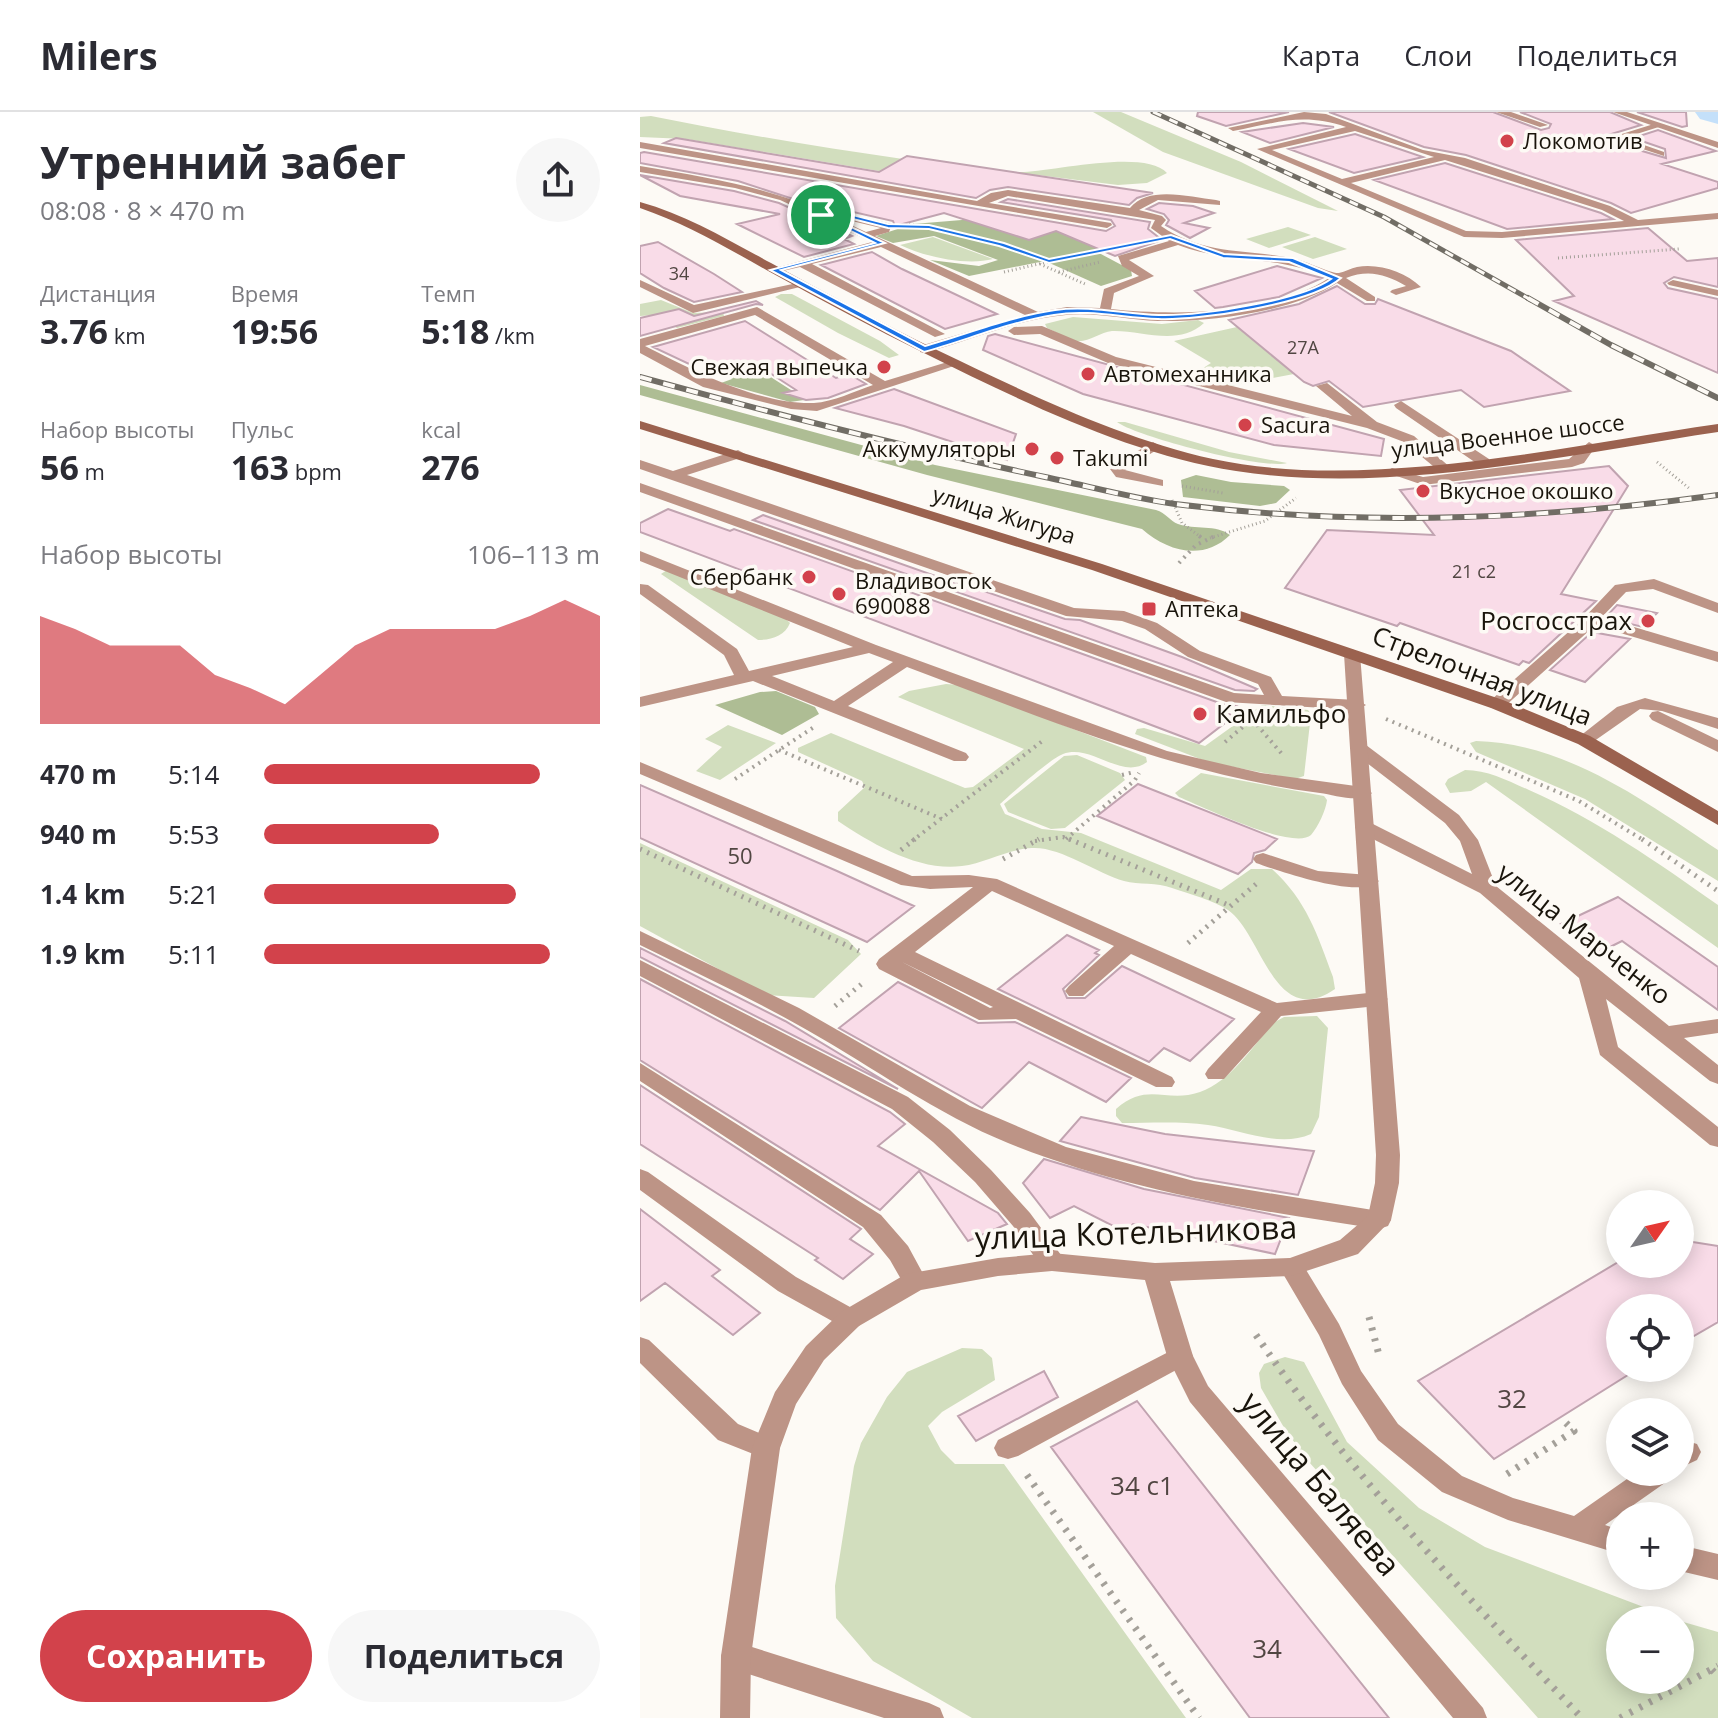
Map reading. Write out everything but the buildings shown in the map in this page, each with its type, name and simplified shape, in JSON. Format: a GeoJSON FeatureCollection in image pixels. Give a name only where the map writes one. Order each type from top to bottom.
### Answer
{"type":"FeatureCollection","features":[{"type":"Feature","properties":{"kind":"main road","name":"улица Военное шоссе"},"geometry":{"type":"LineString","coordinates":[[640,205],[682,219],[930,352],[1034,401],[1153,446],[1211,463],[1260,470],[1392,472],[1444,468],[1718,428]]}},
{"type":"Feature","properties":{"kind":"main road","name":"улица Жигура"},"geometry":{"type":"LineString","coordinates":[[640,425],[1097,567],[1352,654]]}},
{"type":"Feature","properties":{"kind":"main road","name":"Стрелочная улица"},"geometry":{"type":"LineString","coordinates":[[1352,654],[1497,704],[1584,740],[1718,819]]}},
{"type":"Feature","properties":{"kind":"street"},"geometry":{"type":"LineString","coordinates":[[1501,112],[1543,125]]}},
{"type":"Feature","properties":{"kind":"street"},"geometry":{"type":"LineString","coordinates":[[1618,112],[1665,124],[1718,145]]}},
{"type":"Feature","properties":{"kind":"street"},"geometry":{"type":"LineString","coordinates":[[1233,128],[1312,115],[1421,152],[1447,157],[1606,208],[1638,224]]}},
{"type":"Feature","properties":{"kind":"street"},"geometry":{"type":"LineString","coordinates":[[1661,154],[1614,138],[1665,124]]}},
{"type":"Feature","properties":{"kind":"street"},"geometry":{"type":"LineString","coordinates":[[1356,128],[1262,149],[1464,234],[1502,235],[1718,216]]}},
{"type":"Feature","properties":{"kind":"street"},"geometry":{"type":"LineString","coordinates":[[640,145],[1107,225]]}},
{"type":"Feature","properties":{"kind":"street"},"geometry":{"type":"LineString","coordinates":[[1342,182],[1447,157]]}},
{"type":"Feature","properties":{"kind":"street"},"geometry":{"type":"LineString","coordinates":[[640,169],[771,194],[1037,316]]}},
{"type":"Feature","properties":{"kind":"street"},"geometry":{"type":"LineString","coordinates":[[1127,192],[1216,203]]}},
{"type":"Feature","properties":{"kind":"street"},"geometry":{"type":"LineString","coordinates":[[978,204],[995,195],[1008,193],[1158,218],[1161,220],[1155,226],[1180,241],[1223,256],[1290,260],[1342,282],[1371,299]]}},
{"type":"Feature","properties":{"kind":"street"},"geometry":{"type":"LineString","coordinates":[[1133,212],[1136,206],[1157,197]]}},
{"type":"Feature","properties":{"kind":"street"},"geometry":{"type":"LineString","coordinates":[[821,215],[841,214],[888,226],[885,230],[865,235]]}},
{"type":"Feature","properties":{"kind":"street"},"geometry":{"type":"LineString","coordinates":[[1103,312],[1108,304],[1108,291],[1148,276],[1126,264],[1122,258],[1180,241]]}},
{"type":"Feature","properties":{"kind":"street"},"geometry":{"type":"LineString","coordinates":[[774,270],[882,243]]}},
{"type":"Feature","properties":{"kind":"street"},"geometry":{"type":"LineString","coordinates":[[801,263],[939,334]]}},
{"type":"Feature","properties":{"kind":"street"},"geometry":{"type":"LineString","coordinates":[[930,352],[1037,316],[1067,311],[1161,317],[1260,306],[1342,282],[1399,276],[1415,287],[1396,292]]}},
{"type":"Feature","properties":{"kind":"street"},"geometry":{"type":"LineString","coordinates":[[640,283],[687,308],[723,305],[802,285]]}},
{"type":"Feature","properties":{"kind":"street"},"geometry":{"type":"LineString","coordinates":[[1673,283],[1718,293]]}},
{"type":"Feature","properties":{"kind":"street"},"geometry":{"type":"LineString","coordinates":[[640,302],[664,296]]}},
{"type":"Feature","properties":{"kind":"street"},"geometry":{"type":"LineString","coordinates":[[723,305],[731,318]]}},
{"type":"Feature","properties":{"kind":"street"},"geometry":{"type":"LineString","coordinates":[[1260,306],[1277,319]]}},
{"type":"Feature","properties":{"kind":"street"},"geometry":{"type":"LineString","coordinates":[[640,346],[757,311],[884,386]]}},
{"type":"Feature","properties":{"kind":"street"},"geometry":{"type":"LineString","coordinates":[[930,352],[1010,331],[1034,329],[1112,360],[1372,425],[1409,439],[1444,468]]}},
{"type":"Feature","properties":{"kind":"street"},"geometry":{"type":"LineString","coordinates":[[640,346],[708,384],[791,405],[823,406],[954,364]]}},
{"type":"Feature","properties":{"kind":"street"},"geometry":{"type":"LineString","coordinates":[[1322,386],[1372,425]]}},
{"type":"Feature","properties":{"kind":"street"},"geometry":{"type":"LineString","coordinates":[[1401,405],[1484,462]]}},
{"type":"Feature","properties":{"kind":"street"},"geometry":{"type":"LineString","coordinates":[[1153,446],[1117,469],[1121,474],[1158,483]]}},
{"type":"Feature","properties":{"kind":"street"},"geometry":{"type":"LineString","coordinates":[[1392,472],[1423,481],[1572,463],[1579,460],[1589,446]]}},
{"type":"Feature","properties":{"kind":"street"},"geometry":{"type":"LineString","coordinates":[[640,486],[738,454]]}},
{"type":"Feature","properties":{"kind":"street"},"geometry":{"type":"LineString","coordinates":[[640,464],[1072,613],[1124,616],[1151,626],[1194,654],[1265,681],[1277,702]]}},
{"type":"Feature","properties":{"kind":"street"},"geometry":{"type":"LineString","coordinates":[[640,486],[984,618],[1232,698],[1357,705]]}},
{"type":"Feature","properties":{"kind":"street"},"geometry":{"type":"LineString","coordinates":[[640,556],[870,648],[1198,766],[1313,788],[1363,793]]}},
{"type":"Feature","properties":{"kind":"street"},"geometry":{"type":"LineString","coordinates":[[1497,704],[1587,624],[1621,588],[1654,584],[1718,608]]}},
{"type":"Feature","properties":{"kind":"street"},"geometry":{"type":"LineString","coordinates":[[642,588],[731,652],[749,676],[960,757]]}},
{"type":"Feature","properties":{"kind":"street"},"geometry":{"type":"LineString","coordinates":[[984,618],[1018,594]]}},
{"type":"Feature","properties":{"kind":"street"},"geometry":{"type":"LineString","coordinates":[[1587,624],[1618,627],[1718,657]]}},
{"type":"Feature","properties":{"kind":"street"},"geometry":{"type":"LineString","coordinates":[[640,702],[870,648]]}},
{"type":"Feature","properties":{"kind":"street"},"geometry":{"type":"LineString","coordinates":[[640,937],[812,1024],[944,1104],[1016,1137],[1084,1161],[1229,1198],[1379,1220],[1387,1183],[1388,1155],[1352,654]]}},
{"type":"Feature","properties":{"kind":"street"},"geometry":{"type":"LineString","coordinates":[[836,707],[906,661]]}},
{"type":"Feature","properties":{"kind":"street"},"geometry":{"type":"LineString","coordinates":[[1584,740],[1619,713],[1637,704],[1658,706],[1718,724]]}},
{"type":"Feature","properties":{"kind":"street"},"geometry":{"type":"LineString","coordinates":[[1637,704],[1718,747]]}},
{"type":"Feature","properties":{"kind":"street"},"geometry":{"type":"LineString","coordinates":[[1360,749],[1452,819],[1469,840],[1487,889]]}},
{"type":"Feature","properties":{"kind":"street"},"geometry":{"type":"LineString","coordinates":[[640,767],[908,881],[932,885],[980,880],[1275,1010],[1377,999]]}},
{"type":"Feature","properties":{"kind":"street","name":"улица Марченко"},"geometry":{"type":"LineString","coordinates":[[1364,827],[1487,889],[1589,975],[1718,1076]]}},
{"type":"Feature","properties":{"kind":"street"},"geometry":{"type":"LineString","coordinates":[[1270,862],[1316,877],[1369,881]]}},
{"type":"Feature","properties":{"kind":"street"},"geometry":{"type":"LineString","coordinates":[[980,880],[893,958],[1021,1011],[1164,1082]]}},
{"type":"Feature","properties":{"kind":"street"},"geometry":{"type":"LineString","coordinates":[[1076,991],[1128,945]]}},
{"type":"Feature","properties":{"kind":"street"},"geometry":{"type":"LineString","coordinates":[[640,967],[910,1110],[929,1124],[1032,1230],[1052,1262]]}},
{"type":"Feature","properties":{"kind":"street"},"geometry":{"type":"LineString","coordinates":[[1589,975],[1608,1050],[1718,1139]]}},
{"type":"Feature","properties":{"kind":"street"},"geometry":{"type":"LineString","coordinates":[[1216,1074],[1275,1010]]}},
{"type":"Feature","properties":{"kind":"street"},"geometry":{"type":"LineString","coordinates":[[1665,1034],[1718,1026]]}},
{"type":"Feature","properties":{"kind":"street"},"geometry":{"type":"LineString","coordinates":[[640,1071],[872,1221],[899,1253],[915,1281]]}},
{"type":"Feature","properties":{"kind":"street"},"geometry":{"type":"LineString","coordinates":[[640,1178],[787,1284],[850,1319]]}},
{"type":"Feature","properties":{"kind":"street","name":"улица Котельникова"},"geometry":{"type":"LineString","coordinates":[[735,1718],[736,1656],[766,1448],[784,1400],[815,1353],[850,1319],[915,1281],[952,1273],[1052,1262],[1155,1272],[1291,1267],[1349,1247],[1379,1220]]}},
{"type":"Feature","properties":{"kind":"street"},"geometry":{"type":"LineString","coordinates":[[1291,1267],[1330,1331],[1351,1377],[1388,1432],[1452,1484],[1508,1508],[1606,1538]]}},
{"type":"Feature","properties":{"kind":"street","name":"улица Баляева"},"geometry":{"type":"LineString","coordinates":[[1155,1272],[1180,1356],[1199,1394],[1472,1718]]}},
{"type":"Feature","properties":{"kind":"street"},"geometry":{"type":"LineString","coordinates":[[640,1347],[728,1432],[766,1448]]}},
{"type":"Feature","properties":{"kind":"street"},"geometry":{"type":"LineString","coordinates":[[1008,1448],[1180,1356]]}},
{"type":"Feature","properties":{"kind":"street"},"geometry":{"type":"LineString","coordinates":[[1576,1530],[1639,1486]]}},
{"type":"Feature","properties":{"kind":"street"},"geometry":{"type":"LineString","coordinates":[[1694,1561],[1718,1567]]}},
{"type":"Feature","properties":{"kind":"street"},"geometry":{"type":"LineString","coordinates":[[736,1656],[929,1718]]}},
{"type":"Feature","properties":{"kind":"path"},"geometry":{"type":"LineString","coordinates":[[888,226],[929,227],[1049,261]]}},
{"type":"Feature","properties":{"kind":"path"},"geometry":{"type":"LineString","coordinates":[[965,282],[1101,250]]}},
{"type":"Feature","properties":{"kind":"path"},"geometry":{"type":"LineString","coordinates":[[1058,272],[1096,262]]}},
{"type":"Feature","properties":{"kind":"path"},"geometry":{"type":"LineString","coordinates":[[1039,263],[1086,285]]}},
{"type":"Feature","properties":{"kind":"path"},"geometry":{"type":"LineString","coordinates":[[1667,470],[1690,489]]}},
{"type":"Feature","properties":{"kind":"path"},"geometry":{"type":"LineString","coordinates":[[1172,496],[1175,513],[1182,524],[1202,538]]}},
{"type":"Feature","properties":{"kind":"path"},"geometry":{"type":"LineString","coordinates":[[1179,563],[1202,538],[1265,522],[1287,506]]}},
{"type":"Feature","properties":{"kind":"path"},"geometry":{"type":"LineString","coordinates":[[1232,698],[1313,788]]}},
{"type":"Feature","properties":{"kind":"path"},"geometry":{"type":"LineString","coordinates":[[1357,705],[1579,801],[1668,855],[1718,891]]}},
{"type":"Feature","properties":{"kind":"path"},"geometry":{"type":"LineString","coordinates":[[933,826],[1068,721]]}},
{"type":"Feature","properties":{"kind":"path"},"geometry":{"type":"LineString","coordinates":[[709,796],[808,731]]}},
{"type":"Feature","properties":{"kind":"path"},"geometry":{"type":"LineString","coordinates":[[779,750],[942,819]]}},
{"type":"Feature","properties":{"kind":"path"},"geometry":{"type":"LineString","coordinates":[[1066,839],[1135,780],[1140,771]]}},
{"type":"Feature","properties":{"kind":"path"},"geometry":{"type":"LineString","coordinates":[[980,880],[1041,838],[1066,839],[1231,906]]}},
{"type":"Feature","properties":{"kind":"path"},"geometry":{"type":"LineString","coordinates":[[640,849],[893,958],[847,996]]}},
{"type":"Feature","properties":{"kind":"path"},"geometry":{"type":"LineString","coordinates":[[1167,962],[1231,906],[1270,862]]}},
{"type":"Feature","properties":{"kind":"path"},"geometry":{"type":"LineString","coordinates":[[1369,1317],[1381,1360]]}},
{"type":"Feature","properties":{"kind":"path"},"geometry":{"type":"LineString","coordinates":[[1256,1335],[1314,1422],[1387,1510],[1582,1718]]}},
{"type":"Feature","properties":{"kind":"path"},"geometry":{"type":"LineString","coordinates":[[1503,1477],[1574,1431],[1561,1418]]}},
{"type":"Feature","properties":{"kind":"path"},"geometry":{"type":"LineString","coordinates":[[1008,1448],[1199,1718]]}},
{"type":"Feature","properties":{"kind":"path"},"geometry":{"type":"LineString","coordinates":[[1620,1718],[1716,1671]]}},
{"type":"Feature","properties":{"kind":"green space"},"geometry":{"type":"Polygon","coordinates":[[[1093,112],[1121,112],[1241,162],[1338,211],[1318,208],[1163,152],[1093,112]]]}},
{"type":"Feature","properties":{"kind":"green space"},"geometry":{"type":"Polygon","coordinates":[[[651,116],[808,145],[979,170],[1024,172],[1120,162],[1156,166],[1167,173],[1147,183],[1118,185],[1037,175],[933,180],[686,139],[640,137],[640,117],[651,116]]]}},
{"type":"Feature","properties":{"kind":"green space"},"geometry":{"type":"Polygon","coordinates":[[[974,219],[1095,236],[1099,253],[1131,270],[1132,276],[1101,286],[1045,261],[969,276],[930,260],[979,266],[998,260],[934,236],[893,243],[876,236],[913,224],[974,219]]]}},
{"type":"Feature","properties":{"kind":"green space"},"geometry":{"type":"Polygon","coordinates":[[[1288,227],[1311,235],[1269,248],[1246,239],[1288,227]]]}},
{"type":"Feature","properties":{"kind":"green space"},"geometry":{"type":"Polygon","coordinates":[[[933,237],[993,259],[946,259],[900,245],[933,237]]]}},
{"type":"Feature","properties":{"kind":"green space"},"geometry":{"type":"Polygon","coordinates":[[[1315,237],[1347,249],[1313,259],[1282,247],[1315,237]]]}},
{"type":"Feature","properties":{"kind":"green space"},"geometry":{"type":"Polygon","coordinates":[[[792,294],[880,341],[899,355],[889,358],[838,333],[775,297],[792,294]]]}},
{"type":"Feature","properties":{"kind":"green space"},"geometry":{"type":"Polygon","coordinates":[[[661,300],[693,313],[723,312],[724,316],[677,328],[655,315],[640,316],[640,304],[661,300]]]}},
{"type":"Feature","properties":{"kind":"green space"},"geometry":{"type":"Polygon","coordinates":[[[1073,317],[1162,324],[1198,320],[1204,323],[1194,330],[1171,336],[1112,331],[1080,341],[1061,335],[1045,324],[1073,317]]]}},
{"type":"Feature","properties":{"kind":"green space"},"geometry":{"type":"Polygon","coordinates":[[[1237,327],[1294,374],[1230,386],[1191,376],[1211,363],[1174,341],[1237,327]]]}},
{"type":"Feature","properties":{"kind":"green space"},"geometry":{"type":"Polygon","coordinates":[[[744,360],[804,400],[790,402],[721,383],[732,379],[728,374],[741,370],[733,364],[744,360]]]}},
{"type":"Feature","properties":{"kind":"green space"},"geometry":{"type":"Polygon","coordinates":[[[640,385],[935,465],[1156,510],[1178,524],[1218,529],[1230,535],[1220,543],[1198,551],[1174,548],[1142,529],[927,475],[640,395],[640,385]]]}},
{"type":"Feature","properties":{"kind":"green space"},"geometry":{"type":"Polygon","coordinates":[[[1117,422],[1229,452],[1287,463],[1254,462],[1201,451],[1149,436],[1117,422]]]}},
{"type":"Feature","properties":{"kind":"green space"},"geometry":{"type":"Polygon","coordinates":[[[1196,475],[1231,482],[1284,486],[1290,490],[1276,503],[1260,506],[1183,497],[1181,480],[1196,475]]]}},
{"type":"Feature","properties":{"kind":"green space"},"geometry":{"type":"Polygon","coordinates":[[[667,570],[790,623],[777,636],[758,640],[661,574],[667,570]]]}},
{"type":"Feature","properties":{"kind":"green space"},"geometry":{"type":"Polygon","coordinates":[[[946,684],[959,685],[1146,757],[1147,762],[1137,767],[1127,767],[1084,753],[1063,754],[1000,804],[1005,814],[1042,829],[1081,833],[1221,890],[1251,869],[1272,869],[1294,893],[1310,919],[1335,989],[1314,999],[1297,998],[1283,989],[1271,974],[1240,922],[1228,910],[1166,886],[1124,881],[1066,855],[1032,848],[962,866],[930,865],[881,847],[838,821],[838,812],[865,787],[862,781],[798,752],[798,748],[831,733],[965,788],[973,787],[1024,749],[898,697],[909,691],[946,684]]]}},
{"type":"Feature","properties":{"kind":"green space"},"geometry":{"type":"Polygon","coordinates":[[[776,691],[815,707],[819,714],[782,735],[715,705],[760,692],[776,691]]]}},
{"type":"Feature","properties":{"kind":"green space"},"geometry":{"type":"Polygon","coordinates":[[[1262,705],[1308,710],[1311,714],[1304,776],[1295,779],[1208,762],[1135,734],[1137,729],[1144,728],[1205,746],[1262,705]]]}},
{"type":"Feature","properties":{"kind":"green space"},"geometry":{"type":"Polygon","coordinates":[[[728,725],[776,743],[720,780],[696,771],[722,747],[705,739],[728,725]]]}},
{"type":"Feature","properties":{"kind":"green space"},"geometry":{"type":"Polygon","coordinates":[[[1470,743],[1509,744],[1542,752],[1604,778],[1634,795],[1718,850],[1718,881],[1585,799],[1476,752],[1470,743]]]}},
{"type":"Feature","properties":{"kind":"green space"},"geometry":{"type":"Polygon","coordinates":[[[1077,755],[1120,773],[1125,780],[1065,828],[1051,829],[1008,812],[1004,804],[1064,756],[1077,755]]]}},
{"type":"Feature","properties":{"kind":"green space"},"geometry":{"type":"Polygon","coordinates":[[[1465,770],[1498,777],[1579,815],[1718,905],[1718,948],[1486,782],[1471,791],[1450,793],[1445,784],[1448,779],[1465,770]]]}},
{"type":"Feature","properties":{"kind":"green space"},"geometry":{"type":"Polygon","coordinates":[[[1201,773],[1324,796],[1327,800],[1311,835],[1286,837],[1226,817],[1175,793],[1201,773]]]}},
{"type":"Feature","properties":{"kind":"green space"},"geometry":{"type":"Polygon","coordinates":[[[640,843],[848,940],[861,954],[814,998],[766,995],[640,926],[640,843]]]}},
{"type":"Feature","properties":{"kind":"green space"},"geometry":{"type":"Polygon","coordinates":[[[1317,1016],[1328,1028],[1319,1117],[1311,1134],[1299,1138],[1273,1139],[1197,1124],[1122,1123],[1116,1116],[1116,1109],[1138,1096],[1188,1095],[1211,1087],[1240,1062],[1273,1023],[1284,1017],[1317,1016]]]}},
{"type":"Feature","properties":{"kind":"green space"},"geometry":{"type":"Polygon","coordinates":[[[962,1348],[982,1349],[992,1358],[995,1380],[942,1412],[928,1426],[941,1450],[955,1464],[1004,1464],[1186,1718],[972,1718],[873,1661],[836,1618],[835,1586],[854,1466],[861,1443],[887,1397],[907,1372],[962,1348]]]}},
{"type":"Feature","properties":{"kind":"green space"},"geometry":{"type":"Polygon","coordinates":[[[1285,1357],[1304,1362],[1347,1442],[1419,1508],[1485,1547],[1641,1606],[1606,1606],[1606,1694],[1694,1694],[1694,1625],[1718,1632],[1718,1718],[1538,1718],[1309,1462],[1286,1431],[1261,1388],[1259,1373],[1264,1364],[1285,1357]]]}},
{"type":"Feature","properties":{"kind":"waterway"},"geometry":{"type":"LineString","coordinates":[[1712,112],[1718,114]]}},
{"type":"Feature","properties":{"kind":"railway"},"geometry":{"type":"LineString","coordinates":[[1153,112],[1384,217],[1531,300]]}},
{"type":"Feature","properties":{"kind":"railway"},"geometry":{"type":"LineString","coordinates":[[1528,298],[1611,345],[1718,398]]}},
{"type":"Feature","properties":{"kind":"railway"},"geometry":{"type":"LineString","coordinates":[[640,377],[892,442],[1175,504],[1311,516],[1447,518],[1583,510],[1718,495]]}},
{"type":"Feature","properties":{"kind":"place","name":"Локомотив"},"geometry":{"type":"Point","coordinates":[1507,141]}},
{"type":"Feature","properties":{"kind":"place","name":"Свежая выпечка"},"geometry":{"type":"Point","coordinates":[884,367]}},
{"type":"Feature","properties":{"kind":"place","name":"Автомеханника"},"geometry":{"type":"Point","coordinates":[1088,374]}},
{"type":"Feature","properties":{"kind":"place","name":"Sacura"},"geometry":{"type":"Point","coordinates":[1245,425]}},
{"type":"Feature","properties":{"kind":"place","name":"Аккумуляторы"},"geometry":{"type":"Point","coordinates":[1032,449]}},
{"type":"Feature","properties":{"kind":"place","name":"Takumi"},"geometry":{"type":"Point","coordinates":[1057,458]}},
{"type":"Feature","properties":{"kind":"place","name":"Вкусное окошко"},"geometry":{"type":"Point","coordinates":[1423,491]}},
{"type":"Feature","properties":{"kind":"place","name":"Сбербанк"},"geometry":{"type":"Point","coordinates":[809,577]}},
{"type":"Feature","properties":{"kind":"place","name":"Владивосток 690088"},"geometry":{"type":"Point","coordinates":[839,594]}},
{"type":"Feature","properties":{"kind":"place","name":"Аптека"},"geometry":{"type":"Point","coordinates":[1149,609]}},
{"type":"Feature","properties":{"kind":"place","name":"Росгосстрах"},"geometry":{"type":"Point","coordinates":[1648,621]}},
{"type":"Feature","properties":{"kind":"place","name":"Камильфо"},"geometry":{"type":"Point","coordinates":[1200,714]}},
{"type":"Feature","properties":{"kind":"route"},"geometry":{"type":"LineString","coordinates":[[841,214],[888,226],[916,224],[1001,245],[1049,261],[1171,237],[1223,256],[1290,260],[1337,278],[1326,286],[1260,306],[1195,314],[1161,317],[1083,310],[1053,312],[924,349],[774,270],[882,243],[821,215],[841,214]]}}]}
